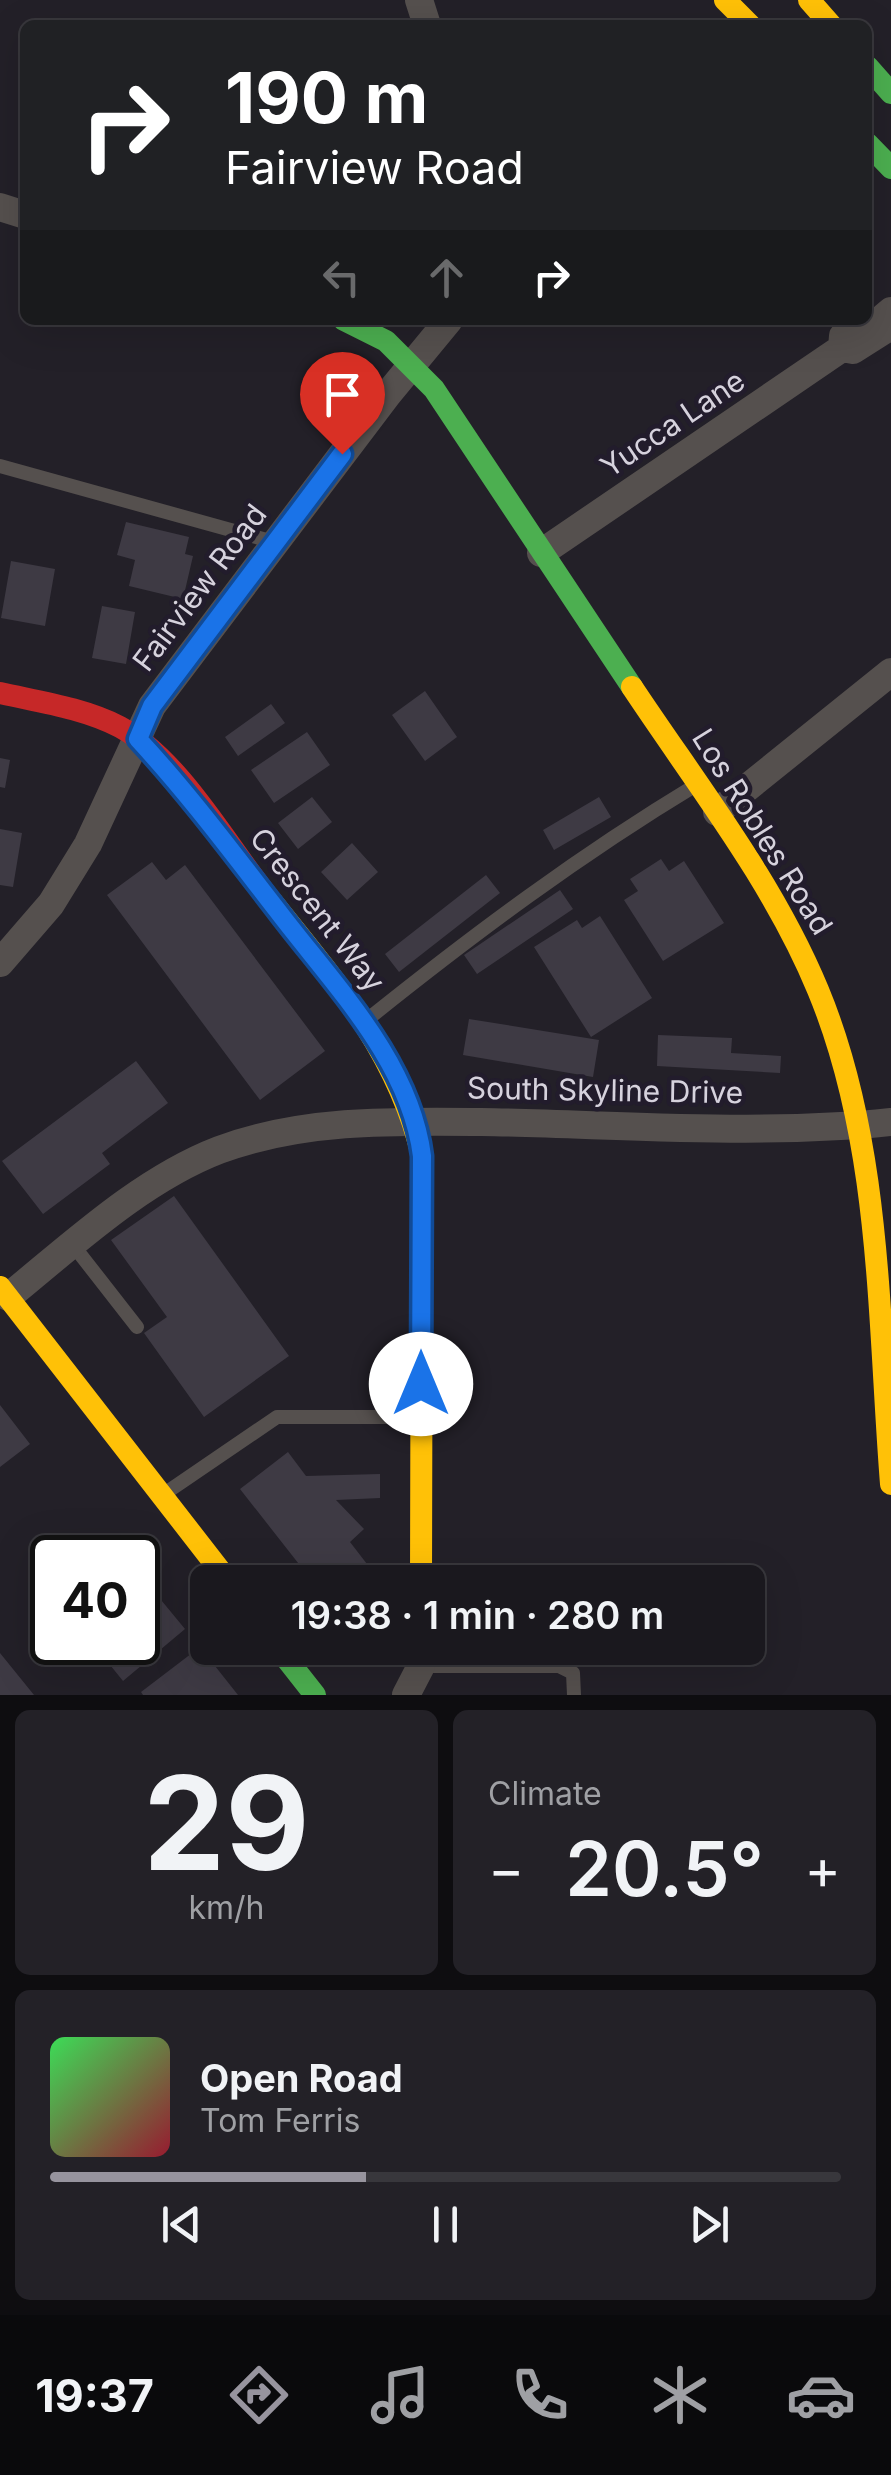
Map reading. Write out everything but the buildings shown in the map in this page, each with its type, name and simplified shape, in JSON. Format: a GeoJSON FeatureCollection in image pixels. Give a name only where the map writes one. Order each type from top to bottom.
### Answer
{"type":"FeatureCollection","features":[{"type":"Feature","properties":{"kind":"main road"},"geometry":{"type":"LineString","coordinates":[[725,0],[745,20]]}},
{"type":"Feature","properties":{"kind":"main road"},"geometry":{"type":"LineString","coordinates":[[809,0],[827,20]]}},
{"type":"Feature","properties":{"kind":"main road"},"geometry":{"type":"LineString","coordinates":[[872,72],[891,94]]}},
{"type":"Feature","properties":{"kind":"main road"},"geometry":{"type":"LineString","coordinates":[[872,148],[891,168]]}},
{"type":"Feature","properties":{"kind":"main road","name":"Los Robles Road"},"geometry":{"type":"LineString","coordinates":[[354,325],[386,341],[434,389],[716,812],[776,905],[809,970],[832,1028],[857,1126],[891,1484]]}},
{"type":"Feature","properties":{"kind":"main road","name":"Crescent Way"},"geometry":{"type":"LineString","coordinates":[[0,692],[111,723],[138,739],[177,782],[363,1023],[418,1122],[422,1156],[421,1565]]}},
{"type":"Feature","properties":{"kind":"main road"},"geometry":{"type":"LineString","coordinates":[[3,1296],[216,1565]]}},
{"type":"Feature","properties":{"kind":"main road"},"geometry":{"type":"LineString","coordinates":[[291,1665],[315,1695]]}},
{"type":"Feature","properties":{"kind":"street","name":"Yucca Lane"},"geometry":{"type":"LineString","coordinates":[[542,553],[842,348],[853,350],[882,330],[876,316]]}},
{"type":"Feature","properties":{"kind":"street","name":"Fairview Road"},"geometry":{"type":"LineString","coordinates":[[0,963],[51,904],[88,844],[152,706],[274,542],[445,325]]}},
{"type":"Feature","properties":{"kind":"street"},"geometry":{"type":"LineString","coordinates":[[716,812],[891,672]]}},
{"type":"Feature","properties":{"kind":"street","name":"South Skyline Drive"},"geometry":{"type":"LineString","coordinates":[[3,1296],[171,1172],[218,1150],[341,1124],[857,1126],[891,1122]]}},
{"type":"Feature","properties":{"kind":"street"},"geometry":{"type":"LineString","coordinates":[[406,1695],[417,1665]]}},
{"type":"Feature","properties":{"kind":"lane"},"geometry":{"type":"LineString","coordinates":[[0,466],[274,542]]}},
{"type":"Feature","properties":{"kind":"lane"},"geometry":{"type":"LineString","coordinates":[[363,1023],[507,909],[612,836],[697,785]]}},
{"type":"Feature","properties":{"kind":"lane"},"geometry":{"type":"LineString","coordinates":[[72,1245],[137,1327]]}},
{"type":"Feature","properties":{"kind":"lane"},"geometry":{"type":"LineString","coordinates":[[162,1495],[277,1417],[421,1418]]}},
{"type":"Feature","properties":{"kind":"lane"},"geometry":{"type":"LineString","coordinates":[[544,1665],[559,1666],[573,1673],[574,1695]]}},
{"type":"Feature","properties":{"kind":"traffic: fast"},"geometry":{"type":"LineString","coordinates":[[872,72],[891,93]]}},
{"type":"Feature","properties":{"kind":"traffic: fast"},"geometry":{"type":"LineString","coordinates":[[872,148],[891,168]]}},
{"type":"Feature","properties":{"kind":"traffic: fast"},"geometry":{"type":"LineString","coordinates":[[354,325],[386,341],[434,389],[632,687]]}},
{"type":"Feature","properties":{"kind":"traffic: fast"},"geometry":{"type":"LineString","coordinates":[[291,1665],[315,1695]]}},
{"type":"Feature","properties":{"kind":"traffic: slow"},"geometry":{"type":"LineString","coordinates":[[725,0],[745,20]]}},
{"type":"Feature","properties":{"kind":"traffic: slow"},"geometry":{"type":"LineString","coordinates":[[809,0],[827,20]]}},
{"type":"Feature","properties":{"kind":"traffic: slow"},"geometry":{"type":"LineString","coordinates":[[632,687],[779,910],[818,990],[839,1049],[855,1109],[874,1233],[891,1484]]}},
{"type":"Feature","properties":{"kind":"traffic: slow"},"geometry":{"type":"LineString","coordinates":[[273,903],[342,991],[381,1053],[412,1120],[422,1156],[421,1565]]}},
{"type":"Feature","properties":{"kind":"traffic: slow"},"geometry":{"type":"LineString","coordinates":[[0,1287],[216,1565]]}},
{"type":"Feature","properties":{"kind":"traffic: jam"},"geometry":{"type":"LineString","coordinates":[[0,693],[91,715],[142,742],[184,783],[273,903]]}},
{"type":"Feature","properties":{"kind":"route"},"geometry":{"type":"LineString","coordinates":[[342,454],[152,706],[138,739],[177,782],[363,1023],[418,1122],[422,1156],[421,1384]]}}]}
